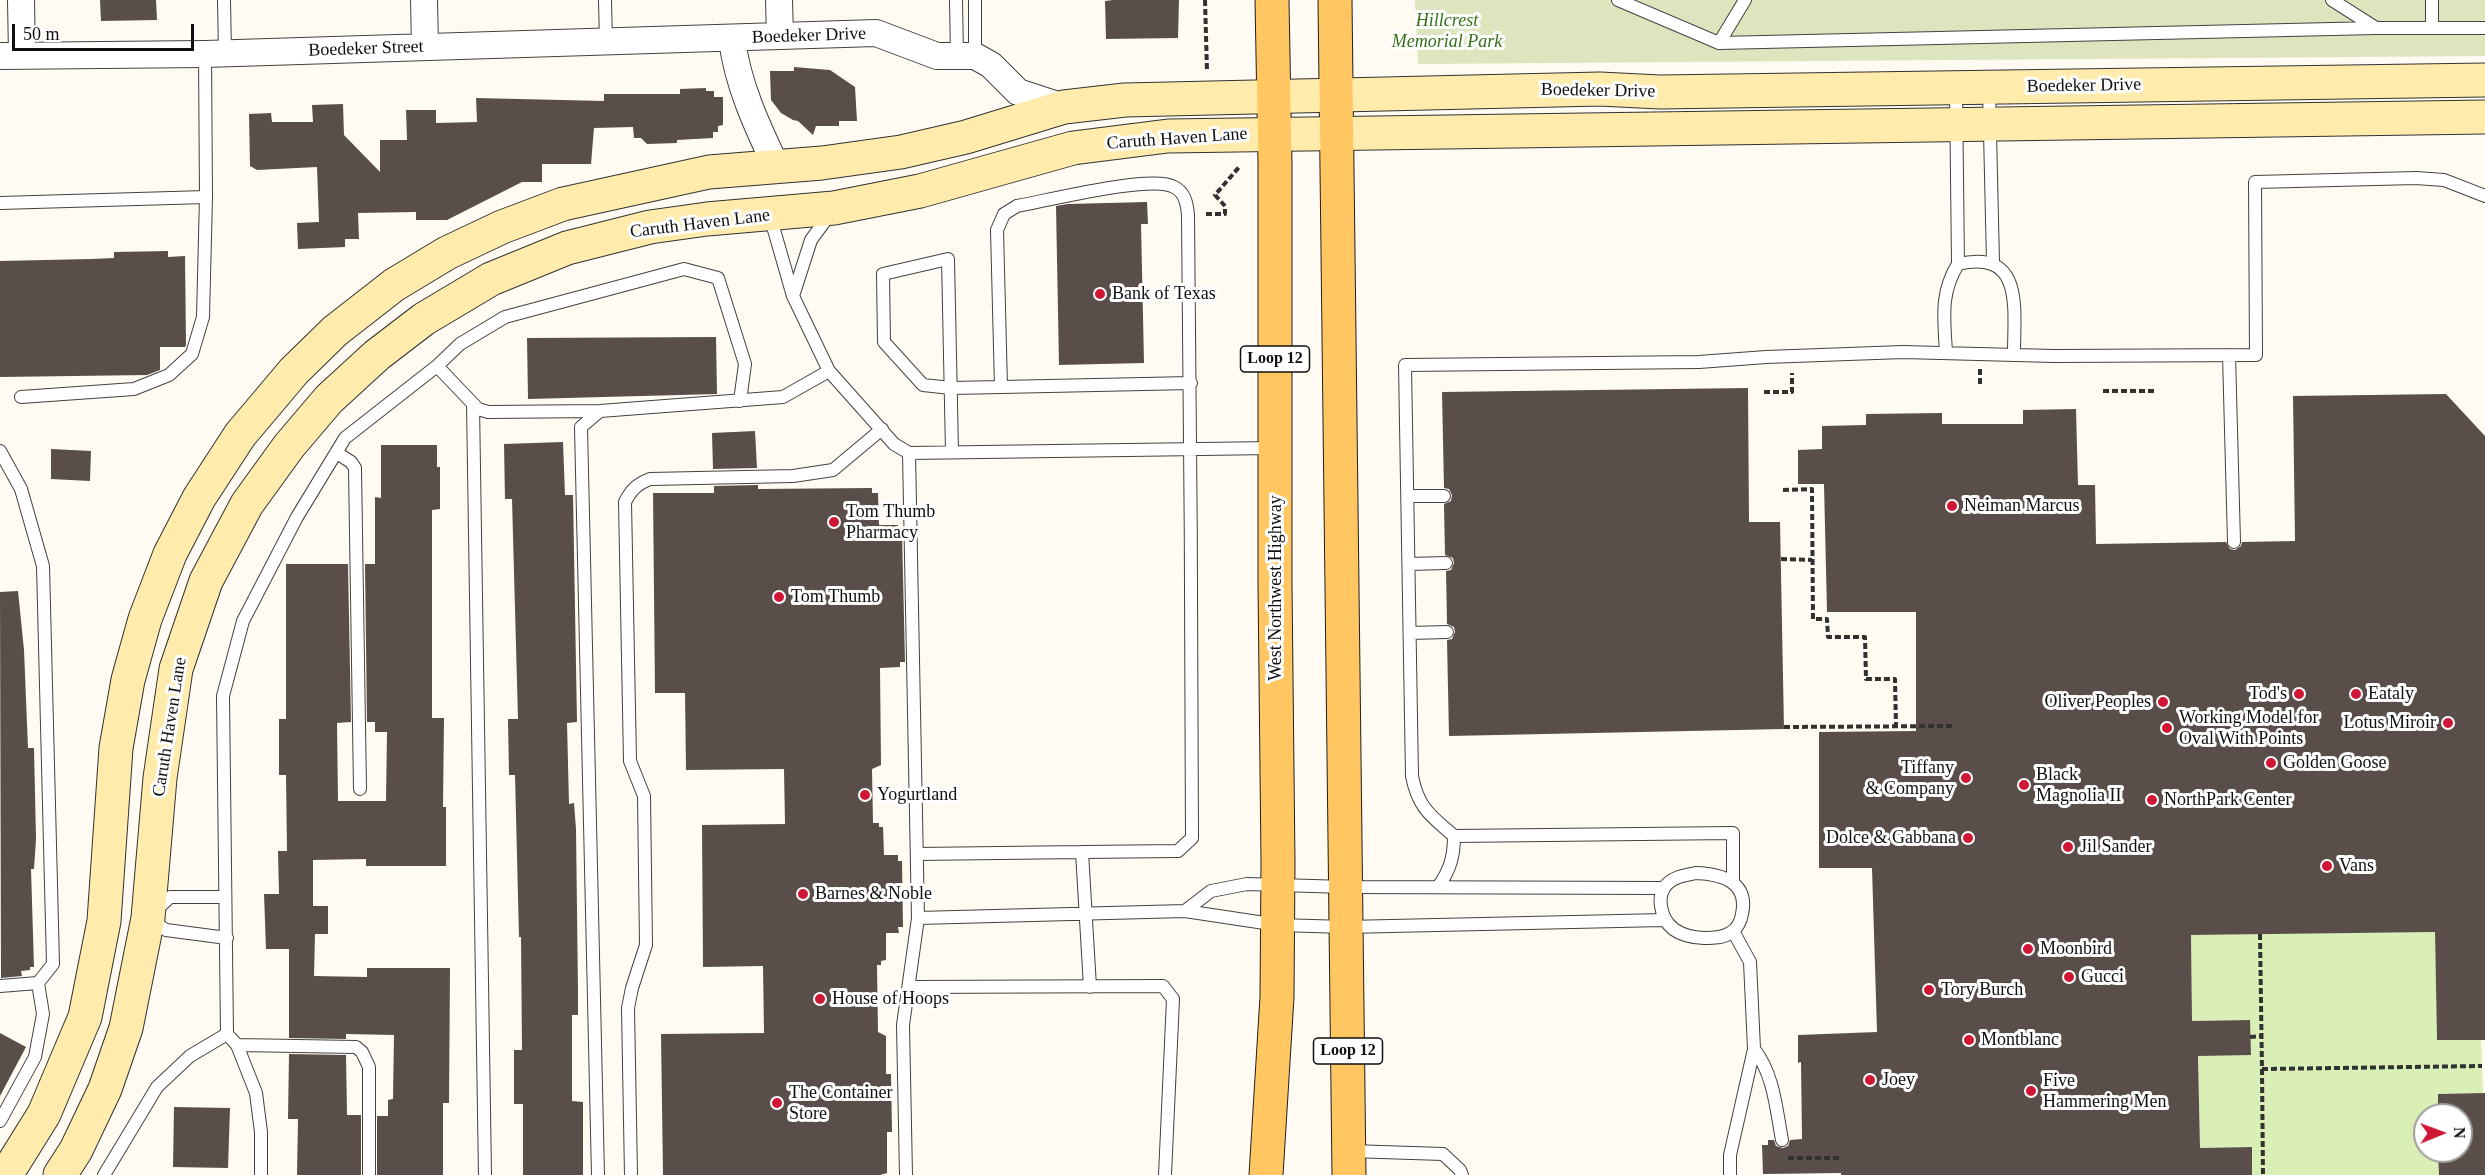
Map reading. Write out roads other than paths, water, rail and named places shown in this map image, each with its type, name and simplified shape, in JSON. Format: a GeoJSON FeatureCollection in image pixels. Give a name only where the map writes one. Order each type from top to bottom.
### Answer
{"type":"FeatureCollection","features":[{"type":"Feature","properties":{"kind":"main road","name":"West Northwest Highway"},"geometry":{"type":"LineString","coordinates":[[1266,1175],[1277,997],[1278,925],[1272,0]]}},
{"type":"Feature","properties":{"kind":"main road","name":"Loop 12"},"geometry":{"type":"LineString","coordinates":[[1335,0],[1349,1163]]}},
{"type":"Feature","properties":{"kind":"main road","name":"Boedeker Drive"},"geometry":{"type":"LineString","coordinates":[[1064,106],[1125,100],[1600,89],[1660,92],[2485,80]]}},
{"type":"Feature","properties":{"kind":"main road"},"geometry":{"type":"LineString","coordinates":[[6,1175],[44,1114],[85,1017],[104,921],[116,748],[128,680],[145,619],[170,554],[199,498],[240,435],[294,371],[335,332],[394,285],[447,253],[502,227],[563,204],[709,172],[785,178],[822,163],[901,152],[966,137],[1064,106]]}},
{"type":"Feature","properties":{"kind":"main road","name":"Boedeker Drive"},"geometry":{"type":"LineString","coordinates":[[1337,134],[2485,117]]}},
{"type":"Feature","properties":{"kind":"main road","name":"Caruth Haven Lane"},"geometry":{"type":"LineString","coordinates":[[60,1175],[76,1150],[105,1089],[126,1028],[148,918],[160,778],[176,669],[206,581],[247,504],[288,446],[316,414],[369,363],[424,319],[490,279],[567,248],[650,227],[707,219],[834,208],[920,191],[1084,146],[1168,136],[1337,134]]}},
{"type":"Feature","properties":{"kind":"main road"},"geometry":{"type":"LineString","coordinates":[[709,172],[734,182],[753,197],[769,215],[785,178]]}},
{"type":"Feature","properties":{"kind":"main road"},"geometry":{"type":"LineString","coordinates":[[785,178],[834,208]]}},
{"type":"Feature","properties":{"kind":"main road"},"geometry":{"type":"LineString","coordinates":[[104,921],[148,918]]}},
{"type":"Feature","properties":{"kind":"street"},"geometry":{"type":"LineString","coordinates":[[11,56],[21,0]]}},
{"type":"Feature","properties":{"kind":"street"},"geometry":{"type":"LineString","coordinates":[[424,0],[425,46]]}},
{"type":"Feature","properties":{"kind":"street"},"geometry":{"type":"LineString","coordinates":[[780,0],[780,36]]}},
{"type":"Feature","properties":{"kind":"street","name":"Boedeker Drive"},"geometry":{"type":"LineString","coordinates":[[732,39],[876,33],[937,56],[966,55],[991,65],[1018,92],[1064,106]]}},
{"type":"Feature","properties":{"kind":"street"},"geometry":{"type":"LineString","coordinates":[[732,39],[743,88],[785,178]]}},
{"type":"Feature","properties":{"kind":"street","name":"Boedeker Street"},"geometry":{"type":"LineString","coordinates":[[11,56],[215,53],[732,39]]}},
{"type":"Feature","properties":{"kind":"lane"},"geometry":{"type":"LineString","coordinates":[[21,397],[134,390],[169,375],[192,354],[203,316],[205,119],[224,0]]}},
{"type":"Feature","properties":{"kind":"lane"},"geometry":{"type":"LineString","coordinates":[[605,0],[606,42]]}},
{"type":"Feature","properties":{"kind":"lane"},"geometry":{"type":"LineString","coordinates":[[956,0],[966,55]]}},
{"type":"Feature","properties":{"kind":"lane"},"geometry":{"type":"LineString","coordinates":[[966,55],[975,0]]}},
{"type":"Feature","properties":{"kind":"lane"},"geometry":{"type":"LineString","coordinates":[[1618,0],[1719,43],[2376,28],[2485,28]]}},
{"type":"Feature","properties":{"kind":"lane"},"geometry":{"type":"LineString","coordinates":[[1719,43],[1745,0]]}},
{"type":"Feature","properties":{"kind":"lane"},"geometry":{"type":"LineString","coordinates":[[2332,0],[2376,28]]}},
{"type":"Feature","properties":{"kind":"lane"},"geometry":{"type":"LineString","coordinates":[[2432,0],[2432,28]]}},
{"type":"Feature","properties":{"kind":"lane"},"geometry":{"type":"LineString","coordinates":[[1989,87],[1993,262]]}},
{"type":"Feature","properties":{"kind":"lane"},"geometry":{"type":"LineString","coordinates":[[1946,352],[1944,308],[1946,289],[1958,264],[1956,88]]}},
{"type":"Feature","properties":{"kind":"lane"},"geometry":{"type":"LineString","coordinates":[[1733,881],[1733,833],[1454,836],[1430,816],[1415,795],[1412,776],[1405,365],[1676,362],[1783,356],[1946,352],[2054,356],[2256,356],[2254,182],[2416,178],[2444,180],[2485,196]]}},
{"type":"Feature","properties":{"kind":"lane"},"geometry":{"type":"LineString","coordinates":[[917,854],[1178,851],[1192,838],[1192,449],[1188,215],[1186,200],[1174,187],[1149,182],[1017,206],[1004,214],[997,230],[1001,387]]}},
{"type":"Feature","properties":{"kind":"lane"},"geometry":{"type":"LineString","coordinates":[[0,203],[206,197]]}},
{"type":"Feature","properties":{"kind":"lane"},"geometry":{"type":"LineString","coordinates":[[793,296],[811,240],[834,208]]}},
{"type":"Feature","properties":{"kind":"lane"},"geometry":{"type":"LineString","coordinates":[[769,215],[793,296],[829,371],[894,444],[909,453],[1275,448]]}},
{"type":"Feature","properties":{"kind":"lane"},"geometry":{"type":"LineString","coordinates":[[952,452],[951,388],[948,259],[883,274],[884,342],[923,385],[951,388],[1191,382]]}},
{"type":"Feature","properties":{"kind":"lane"},"geometry":{"type":"LineString","coordinates":[[1958,264],[1976,260],[1993,262],[2005,273],[2011,287],[2014,353]]}},
{"type":"Feature","properties":{"kind":"lane"},"geometry":{"type":"LineString","coordinates":[[261,1175],[261,1132],[256,1093],[237,1045],[227,1034],[223,696],[243,621],[297,517],[345,438],[437,366],[460,344],[505,317],[684,269],[718,278],[746,364],[740,400]]}},
{"type":"Feature","properties":{"kind":"lane"},"geometry":{"type":"LineString","coordinates":[[2229,355],[2234,542]]}},
{"type":"Feature","properties":{"kind":"lane"},"geometry":{"type":"LineString","coordinates":[[437,366],[478,409],[488,412],[600,411],[783,397],[829,371]]}},
{"type":"Feature","properties":{"kind":"lane"},"geometry":{"type":"LineString","coordinates":[[473,404],[485,1175]]}},
{"type":"Feature","properties":{"kind":"lane"},"geometry":{"type":"LineString","coordinates":[[598,1175],[581,427],[600,411]]}},
{"type":"Feature","properties":{"kind":"lane"},"geometry":{"type":"LineString","coordinates":[[631,1175],[628,1008],[646,945],[644,795],[630,761],[625,502],[630,492],[638,484],[650,479],[793,476],[833,470],[882,429]]}},
{"type":"Feature","properties":{"kind":"lane"},"geometry":{"type":"LineString","coordinates":[[0,451],[21,489],[43,566],[53,964],[38,983],[0,986]]}},
{"type":"Feature","properties":{"kind":"lane"},"geometry":{"type":"LineString","coordinates":[[337,453],[351,462],[355,468],[360,789]]}},
{"type":"Feature","properties":{"kind":"lane"},"geometry":{"type":"LineString","coordinates":[[906,1175],[903,1025],[918,918],[909,453]]}},
{"type":"Feature","properties":{"kind":"lane"},"geometry":{"type":"LineString","coordinates":[[1408,496],[1444,496]]}},
{"type":"Feature","properties":{"kind":"lane"},"geometry":{"type":"LineString","coordinates":[[1409,564],[1446,562]]}},
{"type":"Feature","properties":{"kind":"lane"},"geometry":{"type":"LineString","coordinates":[[1410,633],[1447,632]]}},
{"type":"Feature","properties":{"kind":"lane"},"geometry":{"type":"LineString","coordinates":[[1438,887],[1449,872],[1454,854],[1454,836]]}},
{"type":"Feature","properties":{"kind":"lane"},"geometry":{"type":"LineString","coordinates":[[1082,852],[1090,987]]}},
{"type":"Feature","properties":{"kind":"lane"},"geometry":{"type":"LineString","coordinates":[[1696,873],[1711,874],[1733,881],[1743,894],[1743,909],[1741,919],[1733,931],[1714,938],[1691,937],[1672,929],[1664,920],[1660,899],[1663,888],[1672,880],[1696,873]]}},
{"type":"Feature","properties":{"kind":"lane"},"geometry":{"type":"LineString","coordinates":[[1185,911],[1211,891],[1247,884],[1345,887],[1663,888]]}},
{"type":"Feature","properties":{"kind":"lane"},"geometry":{"type":"LineString","coordinates":[[225,897],[171,897],[148,918],[166,930],[226,938]]}},
{"type":"Feature","properties":{"kind":"lane"},"geometry":{"type":"LineString","coordinates":[[918,918],[1185,911],[1278,925],[1346,927],[1664,920]]}},
{"type":"Feature","properties":{"kind":"lane"},"geometry":{"type":"LineString","coordinates":[[1730,1175],[1730,1155],[1754,1049],[1750,962],[1733,931]]}},
{"type":"Feature","properties":{"kind":"lane"},"geometry":{"type":"LineString","coordinates":[[0,1121],[34,1057],[43,1014],[38,983]]}},
{"type":"Feature","properties":{"kind":"lane"},"geometry":{"type":"LineString","coordinates":[[909,987],[1163,986],[1173,999],[1165,1175]]}},
{"type":"Feature","properties":{"kind":"lane"},"geometry":{"type":"LineString","coordinates":[[104,1175],[157,1087],[190,1056],[227,1034]]}},
{"type":"Feature","properties":{"kind":"lane"},"geometry":{"type":"LineString","coordinates":[[237,1045],[356,1047],[362,1052],[369,1067],[369,1175]]}},
{"type":"Feature","properties":{"kind":"lane"},"geometry":{"type":"LineString","coordinates":[[1754,1049],[1763,1061],[1769,1076],[1782,1140]]}},
{"type":"Feature","properties":{"kind":"lane"},"geometry":{"type":"LineString","coordinates":[[1349,1163],[1443,1154],[1460,1170],[1462,1175]]}},
{"type":"Feature","properties":{"kind":"place","name":"Bank of Texas"},"geometry":{"type":"Point","coordinates":[1100,294]}},
{"type":"Feature","properties":{"kind":"place","name":"Neiman Marcus"},"geometry":{"type":"Point","coordinates":[1952,506]}},
{"type":"Feature","properties":{"kind":"place","name":"Tom Thumb Pharmacy"},"geometry":{"type":"Point","coordinates":[834,522]}},
{"type":"Feature","properties":{"kind":"place","name":"Tom Thumb"},"geometry":{"type":"Point","coordinates":[779,597]}},
{"type":"Feature","properties":{"kind":"place","name":"Tod's"},"geometry":{"type":"Point","coordinates":[2299,694]}},
{"type":"Feature","properties":{"kind":"place","name":"Eataly"},"geometry":{"type":"Point","coordinates":[2356,694]}},
{"type":"Feature","properties":{"kind":"place","name":"Oliver Peoples"},"geometry":{"type":"Point","coordinates":[2163,702]}},
{"type":"Feature","properties":{"kind":"place","name":"Lotus Miroir"},"geometry":{"type":"Point","coordinates":[2448,723]}},
{"type":"Feature","properties":{"kind":"place","name":"Working Model for Oval With Points"},"geometry":{"type":"Point","coordinates":[2167,728]}},
{"type":"Feature","properties":{"kind":"place","name":"Golden Goose"},"geometry":{"type":"Point","coordinates":[2271,763]}},
{"type":"Feature","properties":{"kind":"place","name":"Tiffany & Company"},"geometry":{"type":"Point","coordinates":[1966,778]}},
{"type":"Feature","properties":{"kind":"place","name":"Black Magnolia II"},"geometry":{"type":"Point","coordinates":[2024,785]}},
{"type":"Feature","properties":{"kind":"place","name":"Yogurtland"},"geometry":{"type":"Point","coordinates":[865,795]}},
{"type":"Feature","properties":{"kind":"place","name":"NorthPark Center"},"geometry":{"type":"Point","coordinates":[2152,800]}},
{"type":"Feature","properties":{"kind":"place","name":"Dolce & Gabbana"},"geometry":{"type":"Point","coordinates":[1968,838]}},
{"type":"Feature","properties":{"kind":"place","name":"Jil Sander"},"geometry":{"type":"Point","coordinates":[2068,847]}},
{"type":"Feature","properties":{"kind":"place","name":"Vans"},"geometry":{"type":"Point","coordinates":[2327,866]}},
{"type":"Feature","properties":{"kind":"place","name":"Barnes & Noble"},"geometry":{"type":"Point","coordinates":[803,894]}},
{"type":"Feature","properties":{"kind":"place","name":"Moonbird"},"geometry":{"type":"Point","coordinates":[2028,949]}},
{"type":"Feature","properties":{"kind":"place","name":"Gucci"},"geometry":{"type":"Point","coordinates":[2069,977]}},
{"type":"Feature","properties":{"kind":"place","name":"Tory Burch"},"geometry":{"type":"Point","coordinates":[1929,990]}},
{"type":"Feature","properties":{"kind":"place","name":"House of Hoops"},"geometry":{"type":"Point","coordinates":[820,999]}},
{"type":"Feature","properties":{"kind":"place","name":"Montblanc"},"geometry":{"type":"Point","coordinates":[1969,1040]}},
{"type":"Feature","properties":{"kind":"place","name":"Joey"},"geometry":{"type":"Point","coordinates":[1870,1080]}},
{"type":"Feature","properties":{"kind":"place","name":"Five Hammering Men"},"geometry":{"type":"Point","coordinates":[2031,1091]}},
{"type":"Feature","properties":{"kind":"place","name":"The Container Store"},"geometry":{"type":"Point","coordinates":[777,1103]}},
{"type":"Feature","properties":{"kind":"park label","name":"Hillcrest Memorial Park"},"geometry":{"type":"Point","coordinates":[1447,31]}}]}
